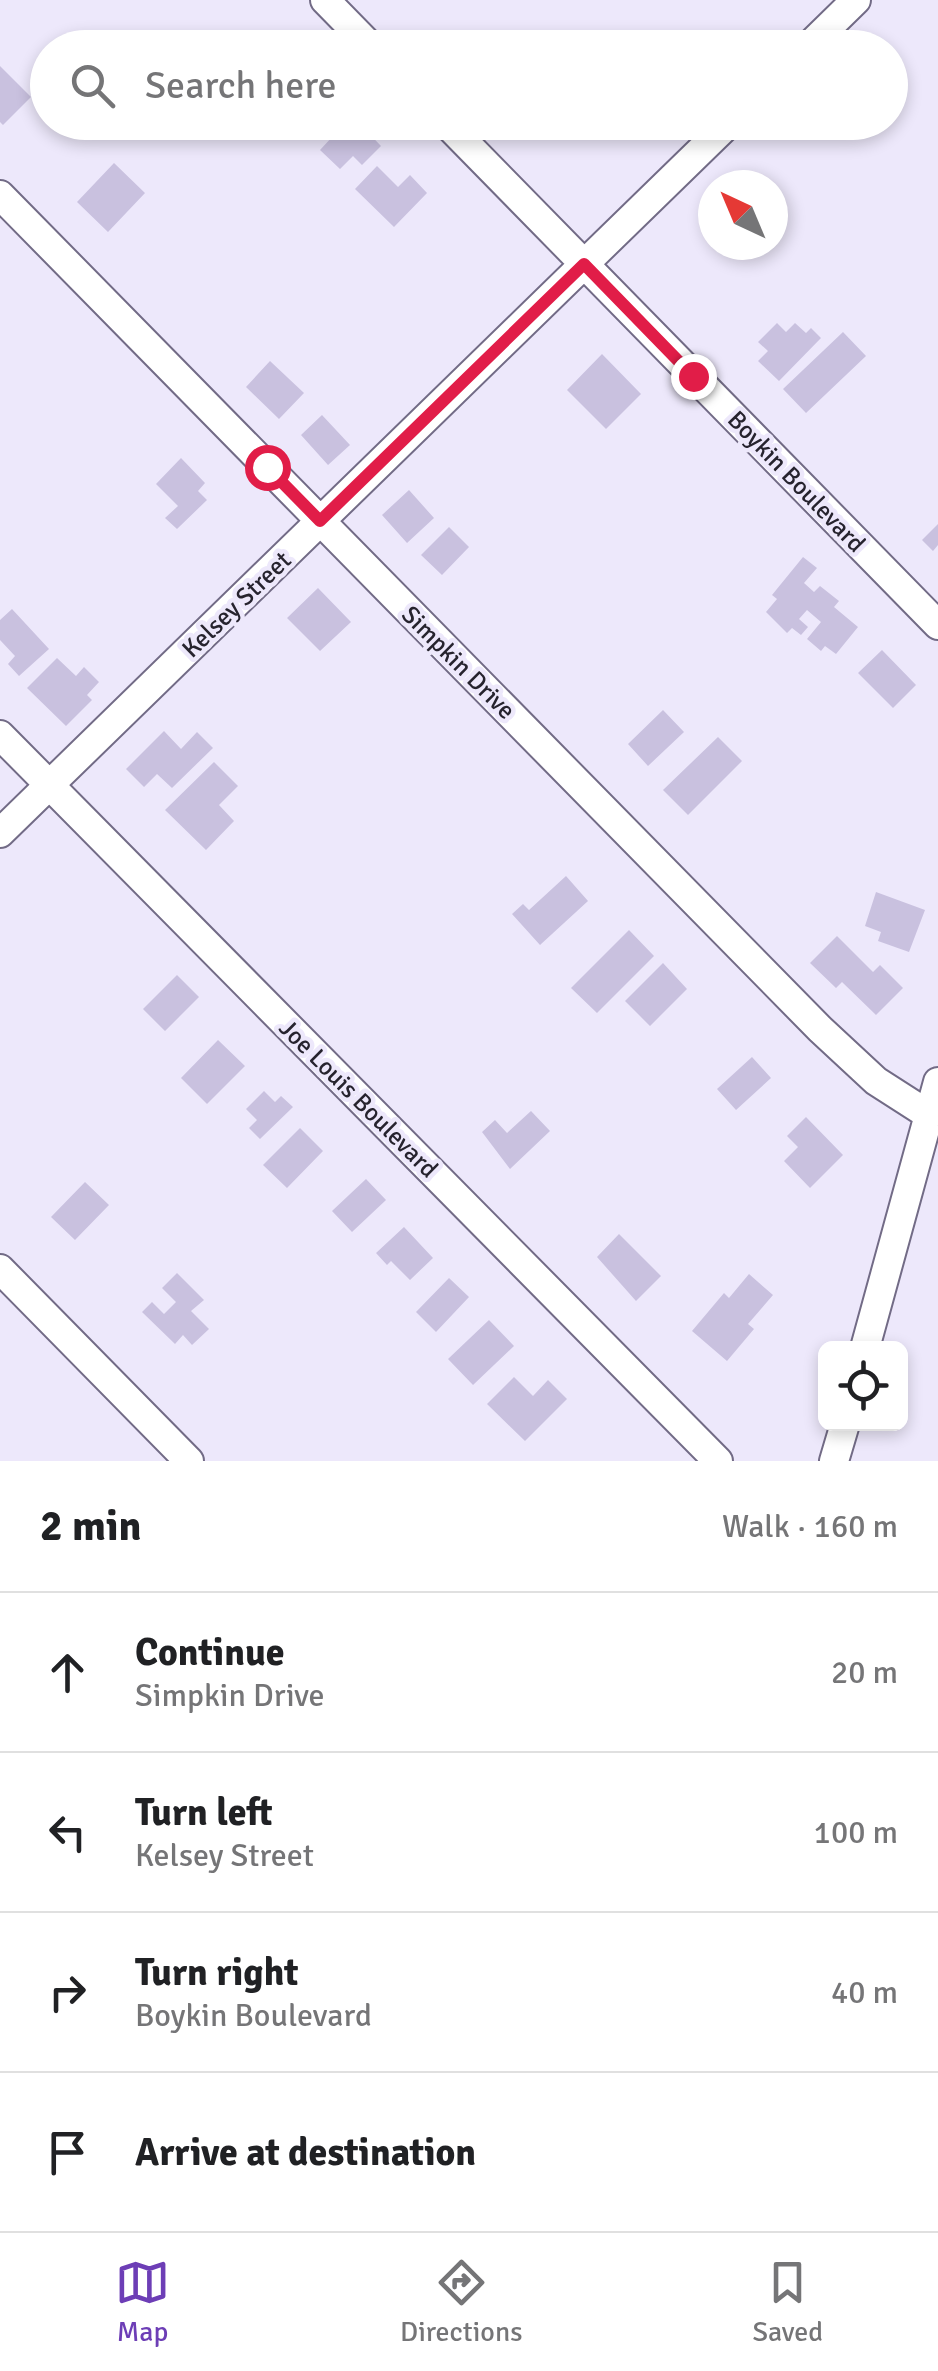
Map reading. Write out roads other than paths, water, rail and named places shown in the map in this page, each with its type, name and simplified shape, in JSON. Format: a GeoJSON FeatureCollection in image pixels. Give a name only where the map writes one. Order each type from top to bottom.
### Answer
{"type":"FeatureCollection","features":[{"type":"Feature","properties":{"kind":"street"},"geometry":{"type":"LineString","coordinates":[[325,0],[354,30]]}},
{"type":"Feature","properties":{"kind":"street"},"geometry":{"type":"LineString","coordinates":[[825,30],[856,0]]}},
{"type":"Feature","properties":{"kind":"street","name":"Boykin Boulevard"},"geometry":{"type":"LineString","coordinates":[[463,140],[938,625]]}},
{"type":"Feature","properties":{"kind":"street","name":"Kelsey Street"},"geometry":{"type":"LineString","coordinates":[[0,834],[711,140]]}},
{"type":"Feature","properties":{"kind":"street","name":"Simpkin Drive"},"geometry":{"type":"LineString","coordinates":[[0,195],[820,1030],[876,1082],[929,1115]]}},
{"type":"Feature","properties":{"kind":"street","name":"Joe Louis Boulevard"},"geometry":{"type":"LineString","coordinates":[[0,734],[718,1461]]}},
{"type":"Feature","properties":{"kind":"street"},"geometry":{"type":"LineString","coordinates":[[867,1341],[938,1082]]}},
{"type":"Feature","properties":{"kind":"street"},"geometry":{"type":"LineString","coordinates":[[0,1269],[189,1461]]}},
{"type":"Feature","properties":{"kind":"street"},"geometry":{"type":"LineString","coordinates":[[834,1461],[843,1431]]}}]}
